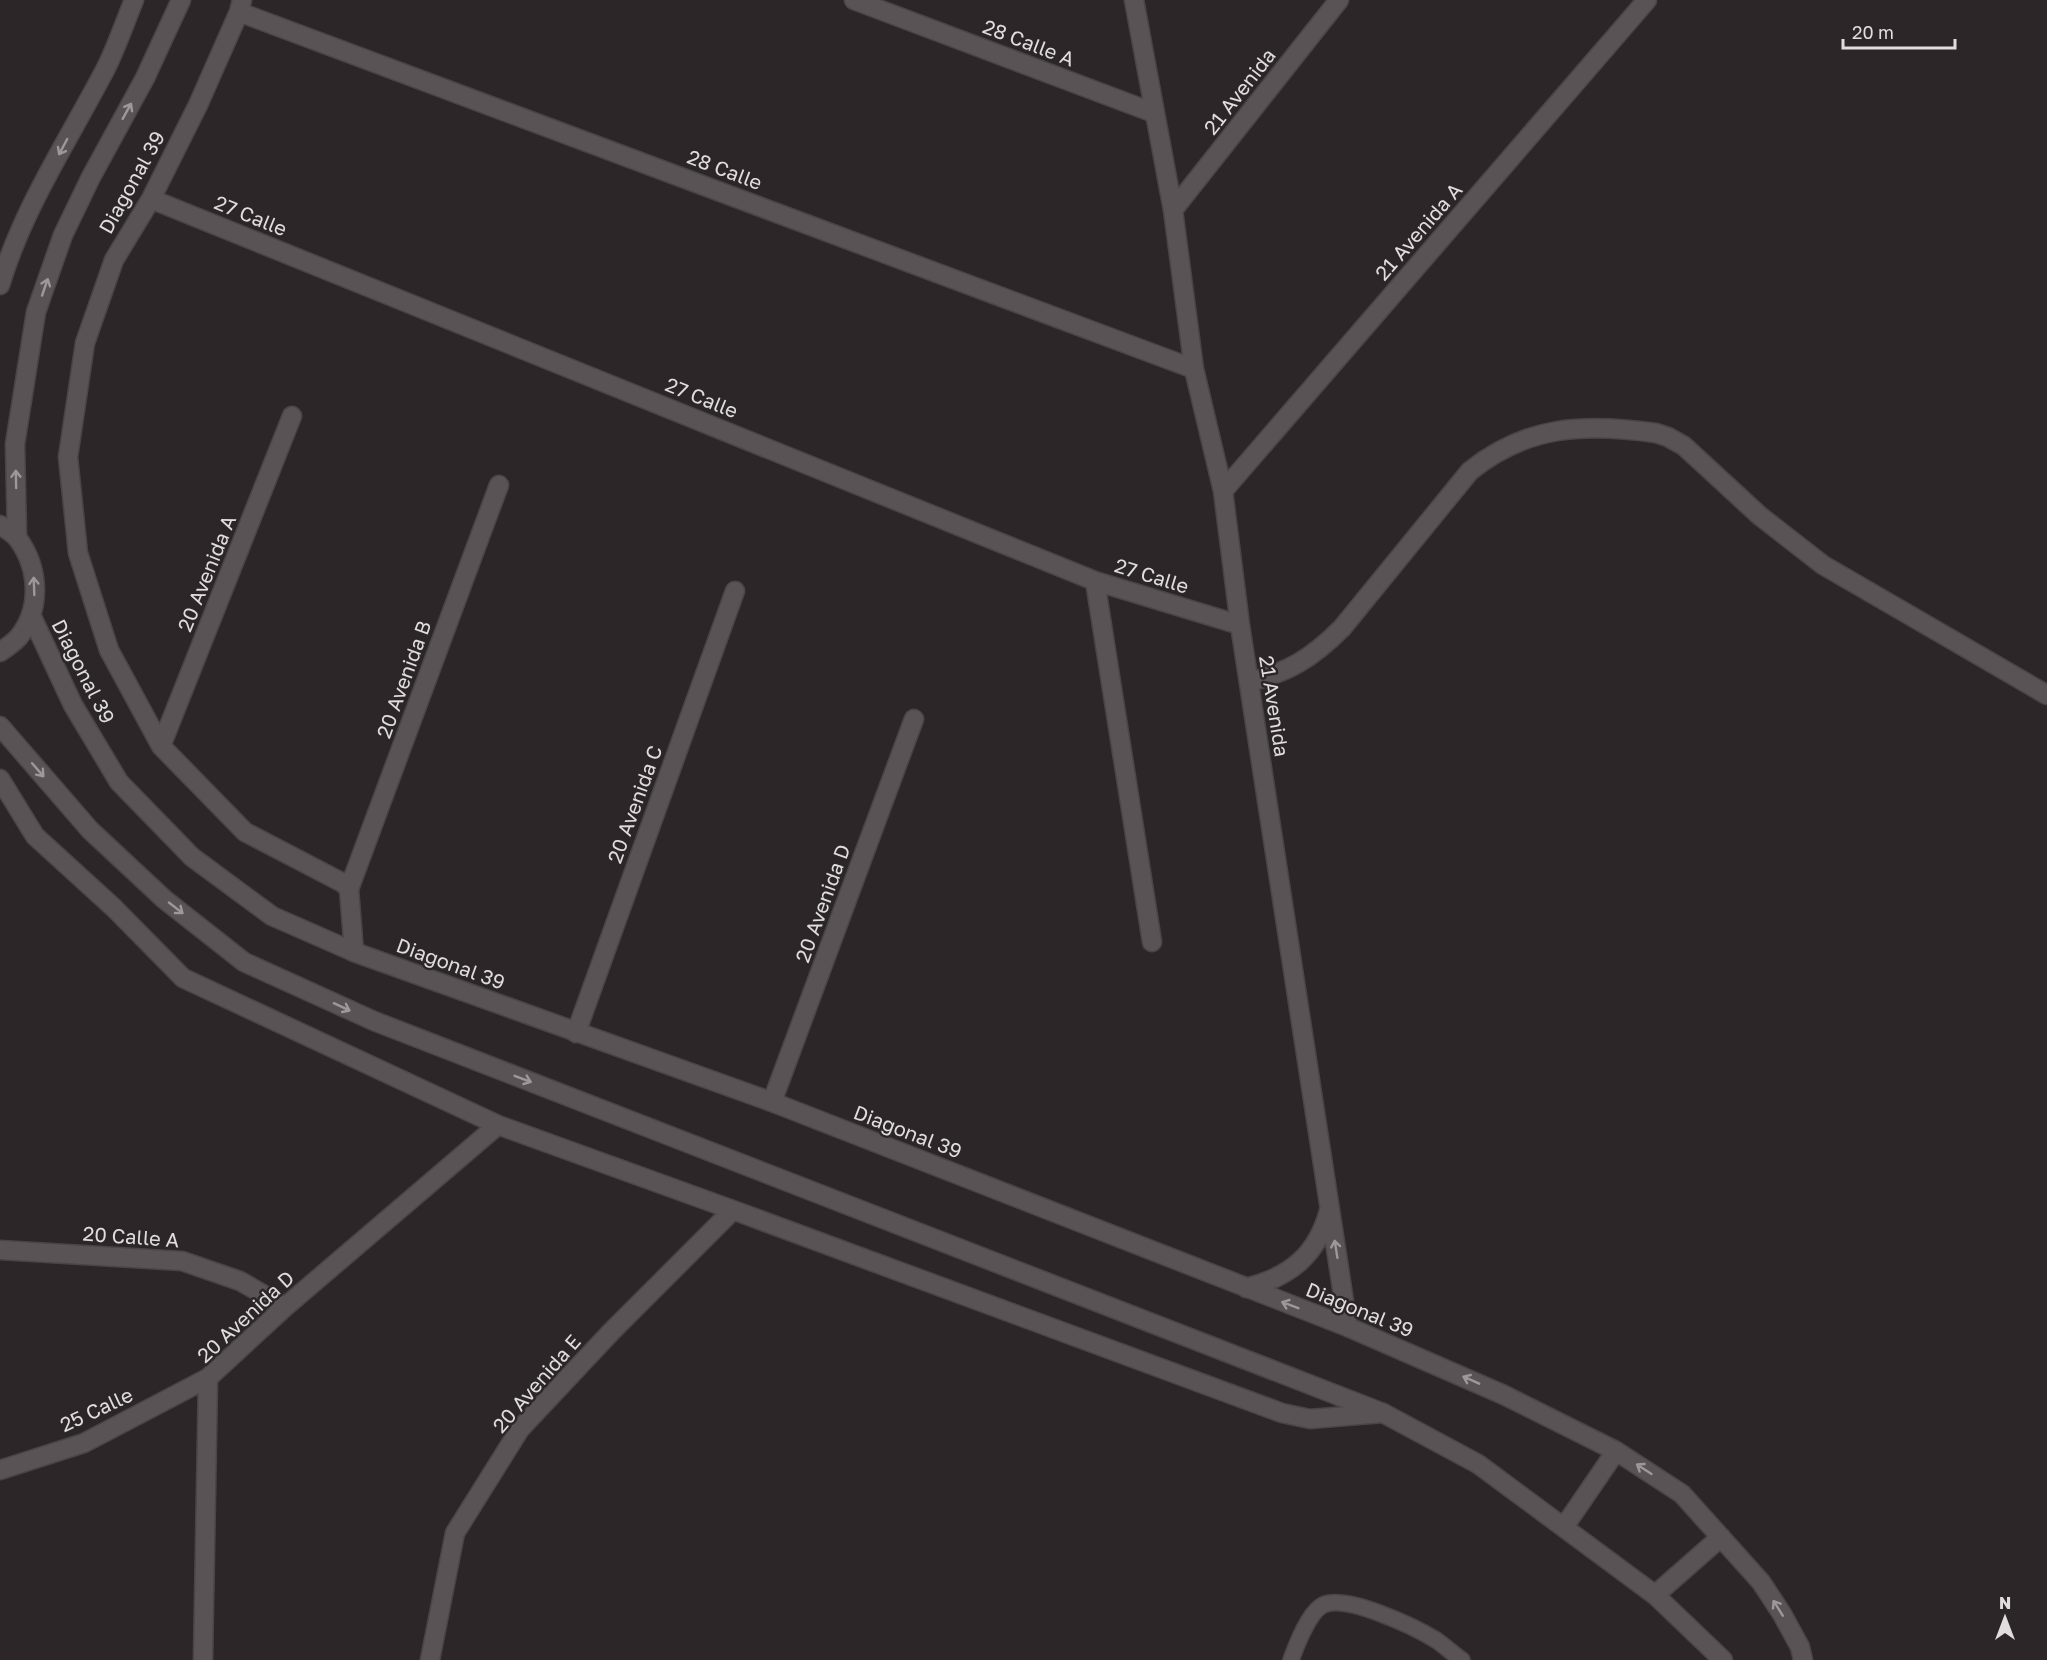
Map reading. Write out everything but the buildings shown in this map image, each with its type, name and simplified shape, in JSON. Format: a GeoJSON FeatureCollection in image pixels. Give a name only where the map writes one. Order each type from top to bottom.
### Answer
{"type":"FeatureCollection","features":[{"type":"Feature","properties":{"kind":"street"},"geometry":{"type":"LineString","coordinates":[[0,285],[10,252],[107,65],[134,0]]}},
{"type":"Feature","properties":{"kind":"street","name":"Diagonal 39"},"geometry":{"type":"LineString","coordinates":[[17,537],[15,444],[36,312],[63,235],[91,177],[145,78],[181,0]]}},
{"type":"Feature","properties":{"kind":"street","name":"28 Calle A"},"geometry":{"type":"LineString","coordinates":[[854,0],[1154,113]]}},
{"type":"Feature","properties":{"kind":"street","name":"21 Avenida"},"geometry":{"type":"LineString","coordinates":[[1134,0],[1173,210],[1194,369],[1223,491],[1240,625],[1348,1327]]}},
{"type":"Feature","properties":{"kind":"street","name":"21 Avenida"},"geometry":{"type":"LineString","coordinates":[[1173,210],[1339,0]]}},
{"type":"Feature","properties":{"kind":"street","name":"21 Avenida A"},"geometry":{"type":"LineString","coordinates":[[1223,491],[1647,0]]}},
{"type":"Feature","properties":{"kind":"street","name":"Diagonal 39"},"geometry":{"type":"LineString","coordinates":[[241,6],[198,105],[151,199],[114,260],[85,343],[68,457],[78,553],[110,650],[161,746],[245,832],[343,883],[349,889]]}},
{"type":"Feature","properties":{"kind":"street","name":"28 Calle"},"geometry":{"type":"LineString","coordinates":[[241,6],[1194,369]]}},
{"type":"Feature","properties":{"kind":"street","name":"27 Calle"},"geometry":{"type":"LineString","coordinates":[[151,199],[1095,581],[1240,625]]}},
{"type":"Feature","properties":{"kind":"street","name":"20 Avenida A"},"geometry":{"type":"LineString","coordinates":[[161,746],[292,416]]}},
{"type":"Feature","properties":{"kind":"street"},"geometry":{"type":"LineString","coordinates":[[1249,682],[1274,676],[1290,669],[1321,649],[1342,628],[1470,471],[1487,458],[1526,438],[1551,431],[1578,428],[1656,433],[1684,446],[1760,516],[1823,565],[2047,695]]}},
{"type":"Feature","properties":{"kind":"street","name":"20 Avenida B"},"geometry":{"type":"LineString","coordinates":[[349,889],[499,485]]}},
{"type":"Feature","properties":{"kind":"street"},"geometry":{"type":"LineString","coordinates":[[0,525],[17,537],[31,561],[36,588],[31,615],[18,638],[0,652]]}},
{"type":"Feature","properties":{"kind":"street"},"geometry":{"type":"LineString","coordinates":[[1095,581],[1152,942]]}},
{"type":"Feature","properties":{"kind":"street","name":"20 Avenida C"},"geometry":{"type":"LineString","coordinates":[[576,1033],[735,591]]}},
{"type":"Feature","properties":{"kind":"street","name":"Diagonal 39"},"geometry":{"type":"LineString","coordinates":[[31,615],[72,705],[119,782],[192,857],[272,916],[354,952],[772,1102],[1348,1327],[1504,1395],[1616,1451],[1683,1494],[1761,1582],[1800,1647],[1803,1660]]}},
{"type":"Feature","properties":{"kind":"street","name":"20 Avenida D"},"geometry":{"type":"LineString","coordinates":[[772,1102],[914,719]]}},
{"type":"Feature","properties":{"kind":"street"},"geometry":{"type":"LineString","coordinates":[[0,726],[90,830],[164,899],[244,962],[374,1022],[1383,1413],[1478,1464],[1655,1595],[1723,1660]]}},
{"type":"Feature","properties":{"kind":"street"},"geometry":{"type":"LineString","coordinates":[[0,779],[35,836],[114,908],[183,978],[498,1125],[1282,1413],[1310,1419],[1383,1413]]}},
{"type":"Feature","properties":{"kind":"street"},"geometry":{"type":"LineString","coordinates":[[349,889],[354,952]]}},
{"type":"Feature","properties":{"kind":"street","name":"20 Avenida D"},"geometry":{"type":"LineString","coordinates":[[203,1660],[208,1378],[285,1307],[498,1125]]}},
{"type":"Feature","properties":{"kind":"street","name":"21 Avenida"},"geometry":{"type":"LineString","coordinates":[[1246,1288],[1268,1282],[1288,1272],[1305,1257],[1325,1226],[1330,1209]]}},
{"type":"Feature","properties":{"kind":"street","name":"20 Avenida E"},"geometry":{"type":"LineString","coordinates":[[430,1660],[454,1533],[520,1430],[611,1332],[734,1210]]}},
{"type":"Feature","properties":{"kind":"street","name":"20 Calle A"},"geometry":{"type":"LineString","coordinates":[[0,1250],[182,1261],[240,1281],[285,1307]]}},
{"type":"Feature","properties":{"kind":"street","name":"25 Calle"},"geometry":{"type":"LineString","coordinates":[[0,1470],[84,1443],[208,1378]]}},
{"type":"Feature","properties":{"kind":"street"},"geometry":{"type":"LineString","coordinates":[[1564,1527],[1616,1451]]}},
{"type":"Feature","properties":{"kind":"street"},"geometry":{"type":"LineString","coordinates":[[1655,1595],[1721,1537]]}},
{"type":"Feature","properties":{"kind":"lane"},"geometry":{"type":"LineString","coordinates":[[1291,1660],[1313,1614],[1324,1605],[1345,1603],[1371,1610],[1435,1640],[1462,1660]]}}]}
